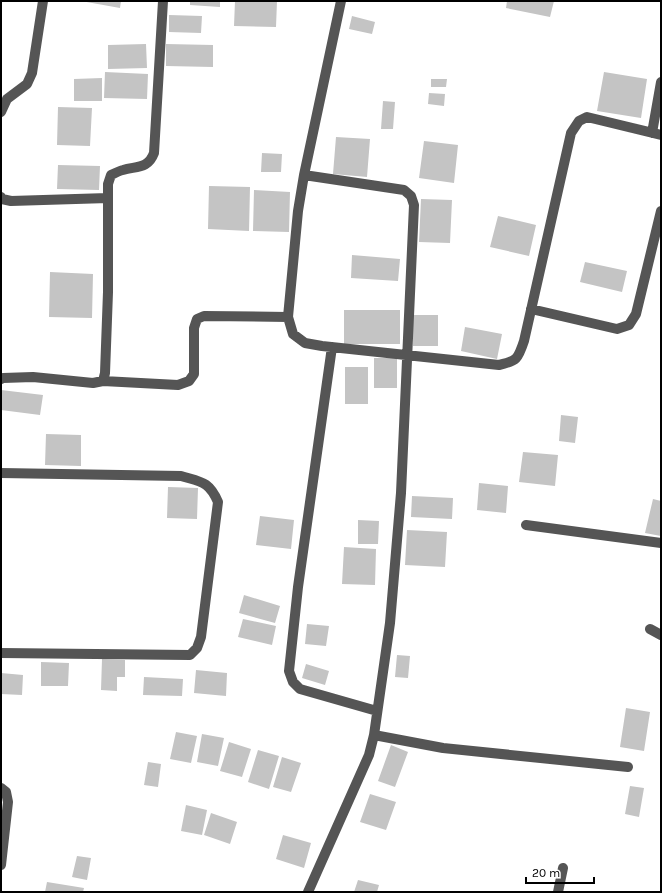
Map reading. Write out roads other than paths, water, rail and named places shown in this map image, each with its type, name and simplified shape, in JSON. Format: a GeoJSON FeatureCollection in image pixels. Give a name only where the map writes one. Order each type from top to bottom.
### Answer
{"type":"FeatureCollection","features":[{"type":"Feature","properties":{"kind":"street"},"geometry":{"type":"LineString","coordinates":[[1,112],[7,99],[27,84],[32,73],[43,1]]}},
{"type":"Feature","properties":{"kind":"street"},"geometry":{"type":"LineString","coordinates":[[103,382],[106,373],[108,184],[111,175],[121,170],[144,166],[151,160],[154,153],[163,1]]}},
{"type":"Feature","properties":{"kind":"street"},"geometry":{"type":"LineString","coordinates":[[341,1],[304,175],[298,211],[288,317],[293,334],[305,343],[499,365],[512,362],[519,354],[531,309],[571,133],[579,121],[587,117],[656,134],[661,82]]}},
{"type":"Feature","properties":{"kind":"street"},"geometry":{"type":"LineString","coordinates":[[304,175],[404,190],[411,196],[414,205],[400,500],[390,623],[374,735],[369,755],[308,892]]}},
{"type":"Feature","properties":{"kind":"street"},"geometry":{"type":"LineString","coordinates":[[1,197],[2,199],[11,201],[108,198]]}},
{"type":"Feature","properties":{"kind":"street"},"geometry":{"type":"LineString","coordinates":[[531,309],[617,329],[629,325],[636,314],[661,211]]}},
{"type":"Feature","properties":{"kind":"street"},"geometry":{"type":"LineString","coordinates":[[1,379],[33,377],[93,383],[103,382],[178,385],[189,382],[194,374],[194,328],[197,319],[204,316],[288,317]]}},
{"type":"Feature","properties":{"kind":"street"},"geometry":{"type":"LineString","coordinates":[[332,347],[298,587],[289,671],[293,682],[300,689],[377,711]]}},
{"type":"Feature","properties":{"kind":"street"},"geometry":{"type":"LineString","coordinates":[[1,473],[181,476],[204,483],[213,490],[218,502],[200,637],[197,648],[190,655],[1,653]]}},
{"type":"Feature","properties":{"kind":"street"},"geometry":{"type":"LineString","coordinates":[[526,525],[661,543]]}},
{"type":"Feature","properties":{"kind":"street"},"geometry":{"type":"LineString","coordinates":[[650,629],[661,635]]}},
{"type":"Feature","properties":{"kind":"street"},"geometry":{"type":"LineString","coordinates":[[374,735],[443,748],[628,767]]}},
{"type":"Feature","properties":{"kind":"street"},"geometry":{"type":"LineString","coordinates":[[1,788],[6,792],[8,802],[1,865]]}},
{"type":"Feature","properties":{"kind":"street"},"geometry":{"type":"LineString","coordinates":[[558,892],[562,868]]}}]}
